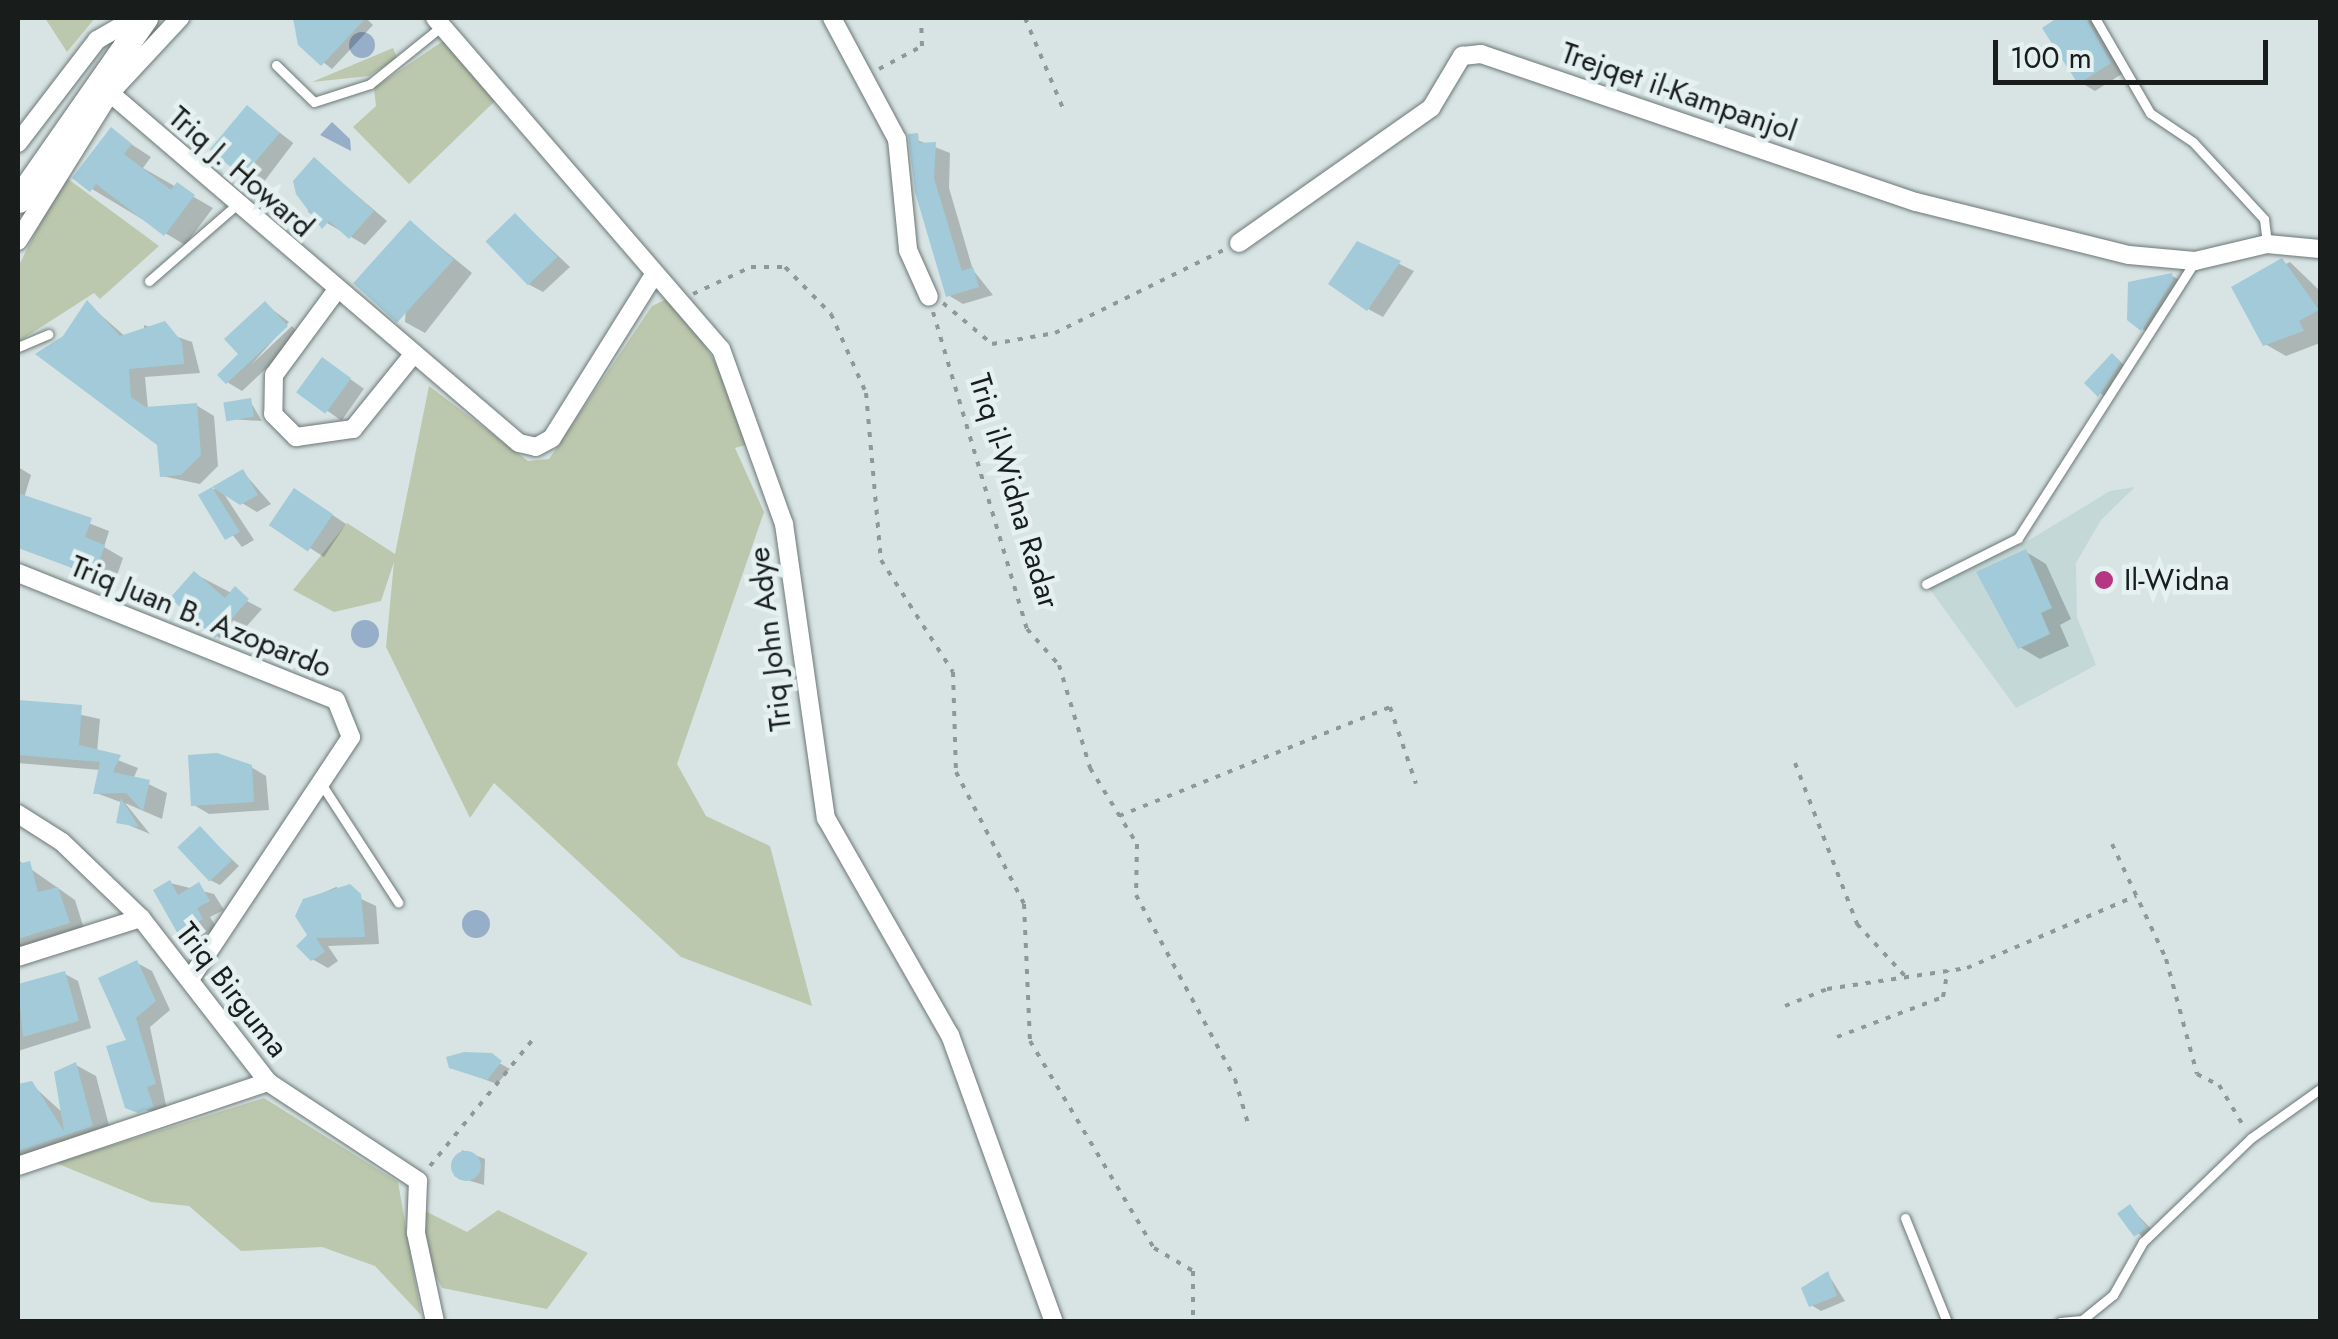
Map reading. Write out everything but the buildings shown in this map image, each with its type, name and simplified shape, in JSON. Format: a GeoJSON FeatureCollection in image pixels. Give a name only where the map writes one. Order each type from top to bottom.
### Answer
{"type":"FeatureCollection","features":[{"type":"Feature","properties":{"kind":"main road"},"geometry":{"type":"LineString","coordinates":[[18,200],[152,24]]}},
{"type":"Feature","properties":{"kind":"street"},"geometry":{"type":"LineString","coordinates":[[18,144],[97,40],[135,18]]}},
{"type":"Feature","properties":{"kind":"street"},"geometry":{"type":"LineString","coordinates":[[152,24],[167,18]]}},
{"type":"Feature","properties":{"kind":"street"},"geometry":{"type":"LineString","coordinates":[[152,24],[180,18]]}},
{"type":"Feature","properties":{"kind":"street"},"geometry":{"type":"LineString","coordinates":[[832,18],[897,139],[908,250],[929,298]]}},
{"type":"Feature","properties":{"kind":"street","name":"Triq John Adye"},"geometry":{"type":"LineString","coordinates":[[439,22],[652,278],[686,299],[721,349],[784,524],[826,818],[950,1035],[1054,1322]]}},
{"type":"Feature","properties":{"kind":"street","name":"Trejqet il-Kampanjol"},"geometry":{"type":"LineString","coordinates":[[1239,243],[1431,108],[1462,56],[1481,54],[1916,202],[2129,254],[2195,261],[2267,244],[2320,249]]}},
{"type":"Feature","properties":{"kind":"street"},"geometry":{"type":"LineString","coordinates":[[18,241],[107,81]]}},
{"type":"Feature","properties":{"kind":"street","name":"Triq J. Howard"},"geometry":{"type":"LineString","coordinates":[[107,81],[236,206],[412,356],[536,448],[552,438],[652,278]]}},
{"type":"Feature","properties":{"kind":"street"},"geometry":{"type":"LineString","coordinates":[[336,290],[274,375],[273,414],[296,437],[352,429],[412,356]]}},
{"type":"Feature","properties":{"kind":"street","name":"Triq Juan B. Azopardo"},"geometry":{"type":"LineString","coordinates":[[18,574],[336,700],[351,737],[190,979]]}},
{"type":"Feature","properties":{"kind":"street","name":"Triq Birguma"},"geometry":{"type":"LineString","coordinates":[[18,814],[62,842],[140,918],[268,1082],[418,1181]]}},
{"type":"Feature","properties":{"kind":"street"},"geometry":{"type":"LineString","coordinates":[[18,957],[140,918]]}},
{"type":"Feature","properties":{"kind":"street"},"geometry":{"type":"LineString","coordinates":[[18,1166],[268,1082]]}},
{"type":"Feature","properties":{"kind":"street"},"geometry":{"type":"LineString","coordinates":[[418,1181],[416,1233],[434,1322]]}},
{"type":"Feature","properties":{"kind":"lane"},"geometry":{"type":"LineString","coordinates":[[2095,18],[2150,113],[2193,142],[2264,218],[2267,244]]}},
{"type":"Feature","properties":{"kind":"lane"},"geometry":{"type":"LineString","coordinates":[[276,65],[314,102],[370,84],[439,22]]}},
{"type":"Feature","properties":{"kind":"lane"},"geometry":{"type":"LineString","coordinates":[[148,281],[236,206]]}},
{"type":"Feature","properties":{"kind":"lane"},"geometry":{"type":"LineString","coordinates":[[1926,584],[2018,538],[2195,261]]}},
{"type":"Feature","properties":{"kind":"lane"},"geometry":{"type":"LineString","coordinates":[[18,347],[48,334]]}},
{"type":"Feature","properties":{"kind":"lane"},"geometry":{"type":"LineString","coordinates":[[322,785],[398,902]]}},
{"type":"Feature","properties":{"kind":"lane"},"geometry":{"type":"LineString","coordinates":[[2060,1322],[2082,1320],[2113,1295],[2143,1242],[2251,1138],[2320,1089]]}},
{"type":"Feature","properties":{"kind":"lane"},"geometry":{"type":"LineString","coordinates":[[1905,1218],[1947,1322]]}},
{"type":"Feature","properties":{"kind":"path"},"geometry":{"type":"LineString","coordinates":[[862,78],[922,46],[921,18]]}},
{"type":"Feature","properties":{"kind":"path"},"geometry":{"type":"LineString","coordinates":[[1026,18],[1065,113]]}},
{"type":"Feature","properties":{"kind":"path"},"geometry":{"type":"LineString","coordinates":[[929,298],[992,344],[1055,333],[1239,243]]}},
{"type":"Feature","properties":{"kind":"path"},"geometry":{"type":"LineString","coordinates":[[686,299],[751,267],[785,267],[831,314],[866,394],[881,560],[952,672],[956,772],[1024,904],[1030,1041],[1154,1248],[1193,1271],[1193,1322]]}},
{"type":"Feature","properties":{"kind":"path","name":"Triq il-Widna Radar"},"geometry":{"type":"LineString","coordinates":[[929,298],[1027,629],[1060,666],[1090,768],[1137,844],[1136,895],[1235,1080],[1249,1127]]}},
{"type":"Feature","properties":{"kind":"path"},"geometry":{"type":"LineString","coordinates":[[1119,816],[1390,707],[1416,784]]}},
{"type":"Feature","properties":{"kind":"path"},"geometry":{"type":"LineString","coordinates":[[1795,763],[1858,924],[1905,976]]}},
{"type":"Feature","properties":{"kind":"path"},"geometry":{"type":"LineString","coordinates":[[2112,844],[2166,959],[2197,1074],[2219,1085],[2251,1138]]}},
{"type":"Feature","properties":{"kind":"path"},"geometry":{"type":"LineString","coordinates":[[1785,1006],[1905,976],[1948,970],[2136,896]]}},
{"type":"Feature","properties":{"kind":"path"},"geometry":{"type":"LineString","coordinates":[[1837,1038],[1942,997],[1948,970]]}},
{"type":"Feature","properties":{"kind":"path"},"geometry":{"type":"LineString","coordinates":[[418,1181],[534,1038]]}},
{"type":"Feature","properties":{"kind":"shaded area"},"geometry":{"type":"Polygon","coordinates":[[[2135,487],[2101,520],[2076,563],[2077,617],[2096,665],[2016,708],[1926,584],[2024,543],[2110,491],[2135,487]]]}},
{"type":"Feature","properties":{"kind":"green space"},"geometry":{"type":"Polygon","coordinates":[[[45,18],[95,18],[67,52],[45,18]]]}},
{"type":"Feature","properties":{"kind":"green space"},"geometry":{"type":"Polygon","coordinates":[[[443,41],[496,100],[409,184],[353,127],[376,106],[374,88],[443,41]]]}},
{"type":"Feature","properties":{"kind":"green space"},"geometry":{"type":"Polygon","coordinates":[[[393,48],[397,58],[369,76],[312,82],[393,48]]]}},
{"type":"Feature","properties":{"kind":"green space"},"geometry":{"type":"Polygon","coordinates":[[[64,176],[159,246],[100,299],[94,293],[18,342],[18,267],[64,176]]]}},
{"type":"Feature","properties":{"kind":"green space"},"geometry":{"type":"Polygon","coordinates":[[[673,296],[732,388],[749,444],[735,448],[764,512],[677,764],[706,816],[770,846],[812,1006],[681,957],[494,783],[470,818],[386,647],[394,562],[381,601],[334,612],[293,590],[347,523],[395,554],[429,386],[528,461],[549,459],[652,306],[673,296]]]}},
{"type":"Feature","properties":{"kind":"green space"},"geometry":{"type":"Polygon","coordinates":[[[264,1098],[398,1182],[421,1315],[375,1266],[322,1247],[241,1251],[189,1206],[151,1202],[56,1163],[264,1098]]]}},
{"type":"Feature","properties":{"kind":"green space"},"geometry":{"type":"Polygon","coordinates":[[[498,1210],[588,1253],[547,1309],[442,1288],[423,1252],[425,1211],[467,1232],[498,1210]]]}},
{"type":"Feature","properties":{"kind":"water"},"geometry":{"type":"Polygon","coordinates":[[[362,32],[371,36],[375,45],[371,54],[362,58],[353,54],[349,45],[353,36],[362,32]]]}},
{"type":"Feature","properties":{"kind":"water"},"geometry":{"type":"Polygon","coordinates":[[[332,122],[350,139],[351,151],[320,135],[332,122]]]}},
{"type":"Feature","properties":{"kind":"water"},"geometry":{"type":"Polygon","coordinates":[[[365,620],[375,624],[379,634],[375,644],[365,648],[355,644],[351,634],[355,624],[365,620]]]}},
{"type":"Feature","properties":{"kind":"water"},"geometry":{"type":"Polygon","coordinates":[[[476,910],[486,914],[490,924],[486,934],[476,938],[466,934],[462,924],[466,914],[476,910]]]}},
{"type":"Feature","properties":{"kind":"place","name":"Il-Widna"},"geometry":{"type":"Point","coordinates":[2104,580]}}]}
